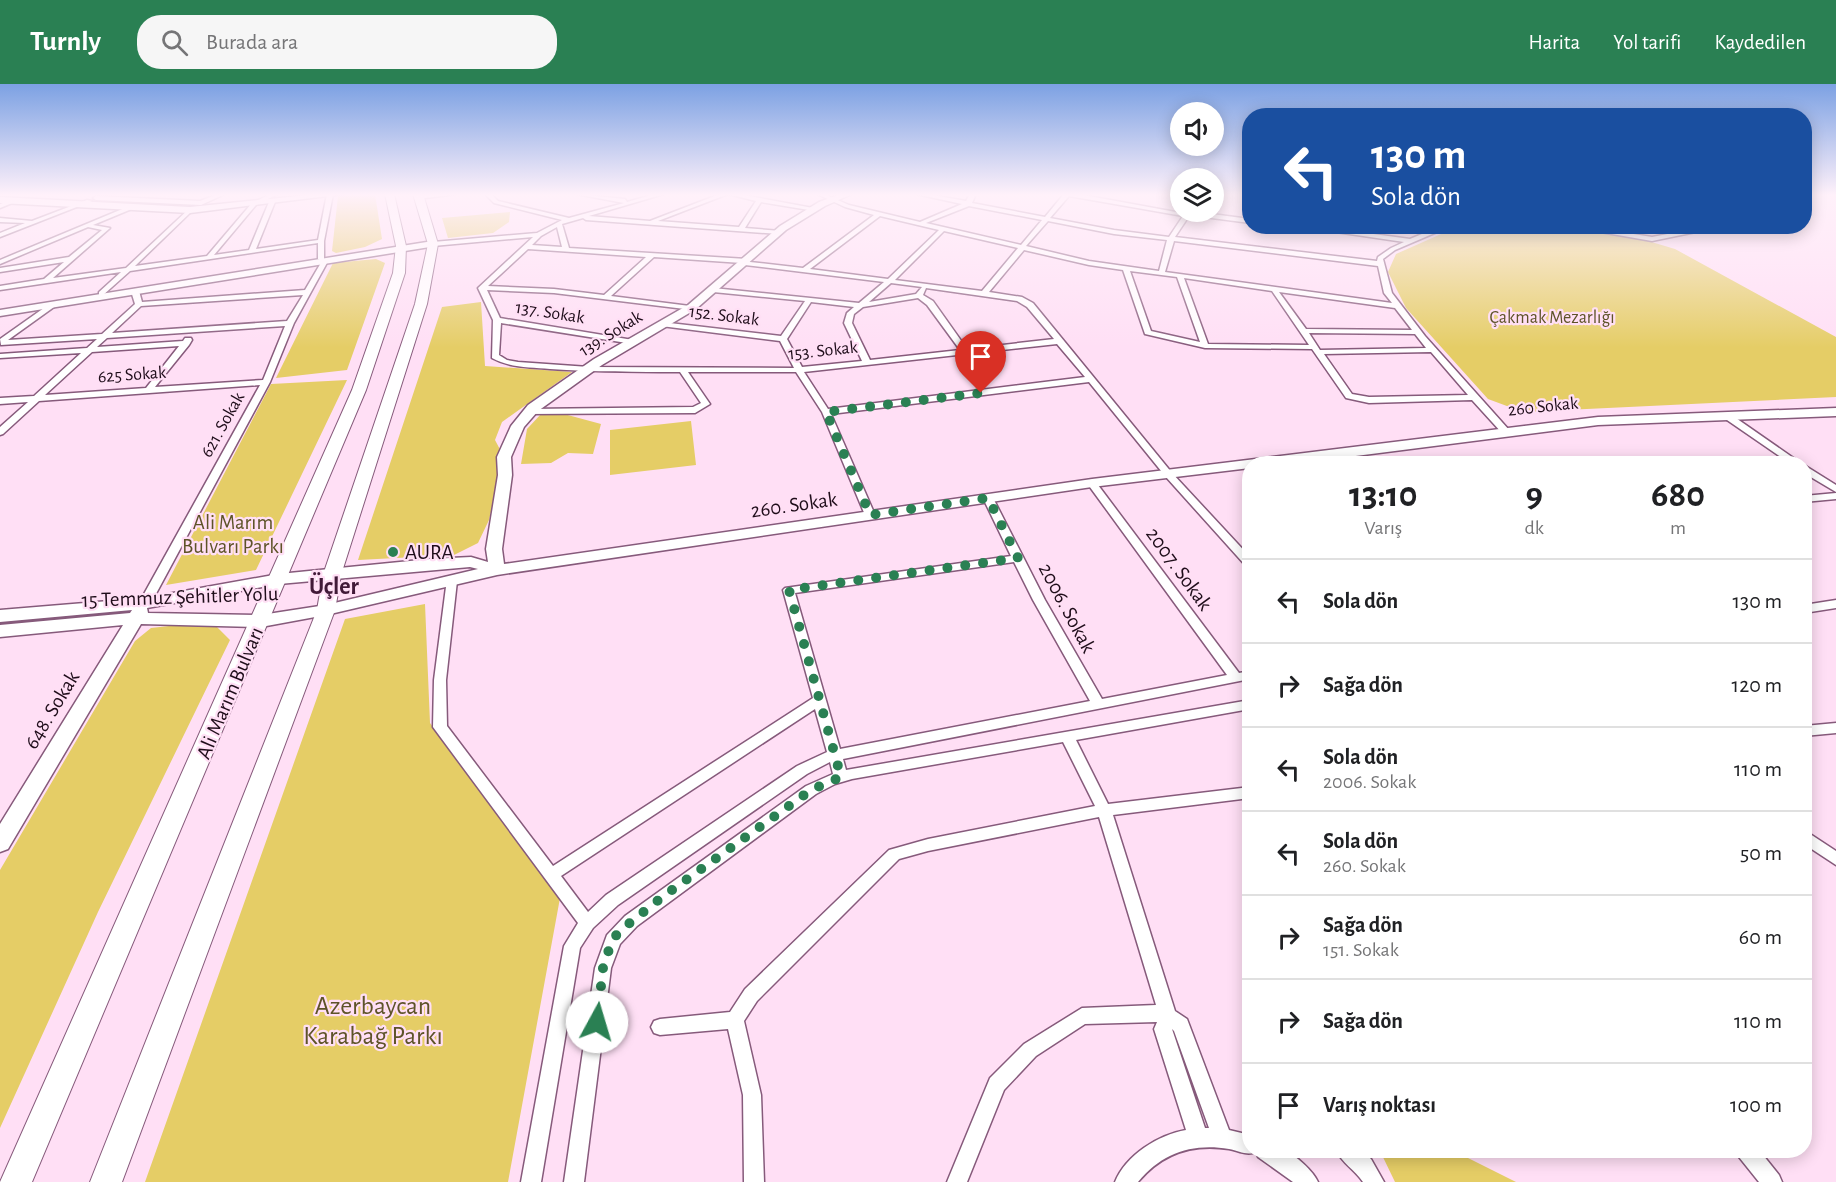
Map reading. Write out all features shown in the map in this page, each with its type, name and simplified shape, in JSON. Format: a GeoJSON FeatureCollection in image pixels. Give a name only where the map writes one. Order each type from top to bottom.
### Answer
{"type":"FeatureCollection","features":[{"type":"Feature","properties":{"kind":"main road"},"geometry":{"type":"LineString","coordinates":[[106,1182],[326,610],[332,575],[409,346],[433,245]]}},
{"type":"Feature","properties":{"kind":"main road","name":"Ali Marım Bulvarı"},"geometry":{"type":"LineString","coordinates":[[16,1182],[261,621],[359,390],[387,315],[399,248]]}},
{"type":"Feature","properties":{"kind":"street"},"geometry":{"type":"LineString","coordinates":[[0,262],[40,245]]}},
{"type":"Feature","properties":{"kind":"street"},"geometry":{"type":"LineString","coordinates":[[46,281],[87,245]]}},
{"type":"Feature","properties":{"kind":"street"},"geometry":{"type":"LineString","coordinates":[[102,294],[153,245]]}},
{"type":"Feature","properties":{"kind":"street"},"geometry":{"type":"LineString","coordinates":[[210,255],[218,245]]}},
{"type":"Feature","properties":{"kind":"street"},"geometry":{"type":"LineString","coordinates":[[252,250],[254,245]]}},
{"type":"Feature","properties":{"kind":"street"},"geometry":{"type":"LineString","coordinates":[[0,288],[210,255],[288,245]]}},
{"type":"Feature","properties":{"kind":"street"},"geometry":{"type":"LineString","coordinates":[[321,245],[323,260]]}},
{"type":"Feature","properties":{"kind":"street"},"geometry":{"type":"LineString","coordinates":[[348,256],[378,245]]}},
{"type":"Feature","properties":{"kind":"street"},"geometry":{"type":"LineString","coordinates":[[387,245],[399,248]]}},
{"type":"Feature","properties":{"kind":"street"},"geometry":{"type":"LineString","coordinates":[[0,312],[102,294],[422,245]]}},
{"type":"Feature","properties":{"kind":"street"},"geometry":{"type":"LineString","coordinates":[[565,245],[566,250]]}},
{"type":"Feature","properties":{"kind":"street","name":"139. Sokak"},"geometry":{"type":"LineString","coordinates":[[497,570],[494,549],[505,475],[504,457],[518,426],[530,412],[589,369],[690,308],[764,245]]}},
{"type":"Feature","properties":{"kind":"street"},"geometry":{"type":"LineString","coordinates":[[805,270],[838,245]]}},
{"type":"Feature","properties":{"kind":"street"},"geometry":{"type":"LineString","coordinates":[[867,362],[848,323],[851,313],[891,280],[926,245]]}},
{"type":"Feature","properties":{"kind":"street"},"geometry":{"type":"LineString","coordinates":[[1005,245],[1126,269],[1398,306]]}},
{"type":"Feature","properties":{"kind":"street"},"geometry":{"type":"LineString","coordinates":[[984,293],[1023,245]]}},
{"type":"Feature","properties":{"kind":"street"},"geometry":{"type":"LineString","coordinates":[[1161,274],[1169,245]]}},
{"type":"Feature","properties":{"kind":"street"},"geometry":{"type":"LineString","coordinates":[[1224,245],[1382,264]]}},
{"type":"Feature","properties":{"kind":"street"},"geometry":{"type":"LineString","coordinates":[[1404,245],[1380,258],[1388,293],[1432,350],[1504,431]]}},
{"type":"Feature","properties":{"kind":"street"},"geometry":{"type":"LineString","coordinates":[[483,288],[528,247],[746,262],[1019,299],[1030,305],[1169,475],[1242,555]]}},
{"type":"Feature","properties":{"kind":"street"},"geometry":{"type":"LineString","coordinates":[[606,297],[652,255]]}},
{"type":"Feature","properties":{"kind":"street"},"geometry":{"type":"LineString","coordinates":[[0,270],[72,258]]}},
{"type":"Feature","properties":{"kind":"street"},"geometry":{"type":"LineString","coordinates":[[0,312],[323,260]]}},
{"type":"Feature","properties":{"kind":"street","name":"621. Sokak"},"geometry":{"type":"LineString","coordinates":[[141,610],[266,382],[290,323],[323,260]]}},
{"type":"Feature","properties":{"kind":"street"},"geometry":{"type":"LineString","coordinates":[[1126,269],[1148,332],[1205,346],[1432,350]]}},
{"type":"Feature","properties":{"kind":"street"},"geometry":{"type":"LineString","coordinates":[[1180,277],[1205,346]]}},
{"type":"Feature","properties":{"kind":"street"},"geometry":{"type":"LineString","coordinates":[[180,284],[184,301]]}},
{"type":"Feature","properties":{"kind":"street"},"geometry":{"type":"LineString","coordinates":[[919,296],[925,285]]}},
{"type":"Feature","properties":{"kind":"street"},"geometry":{"type":"LineString","coordinates":[[483,288],[606,297],[690,308]]}},
{"type":"Feature","properties":{"kind":"street"},"geometry":{"type":"LineString","coordinates":[[483,288],[497,320]]}},
{"type":"Feature","properties":{"kind":"street"},"geometry":{"type":"LineString","coordinates":[[1274,289],[1348,396],[1369,400],[1473,396]]}},
{"type":"Feature","properties":{"kind":"street"},"geometry":{"type":"LineString","coordinates":[[713,290],[861,305],[919,296],[930,303],[964,351]]}},
{"type":"Feature","properties":{"kind":"street"},"geometry":{"type":"LineString","coordinates":[[135,291],[139,304]]}},
{"type":"Feature","properties":{"kind":"street"},"geometry":{"type":"LineString","coordinates":[[0,432],[139,304],[308,292]]}},
{"type":"Feature","properties":{"kind":"street"},"geometry":{"type":"LineString","coordinates":[[810,299],[783,339],[799,370],[826,412],[870,515]]}},
{"type":"Feature","properties":{"kind":"street"},"geometry":{"type":"LineString","coordinates":[[0,343],[51,305]]}},
{"type":"Feature","properties":{"kind":"street","name":"137. Sokak"},"geometry":{"type":"LineString","coordinates":[[497,320],[633,342]]}},
{"type":"Feature","properties":{"kind":"street","name":"153. Sokak"},"geometry":{"type":"LineString","coordinates":[[497,320],[495,356],[505,362],[589,369],[799,370],[1059,341]]}},
{"type":"Feature","properties":{"kind":"street"},"geometry":{"type":"LineString","coordinates":[[0,343],[290,323]]}},
{"type":"Feature","properties":{"kind":"street","name":"152. Sokak"},"geometry":{"type":"LineString","coordinates":[[661,324],[783,339]]}},
{"type":"Feature","properties":{"kind":"street"},"geometry":{"type":"LineString","coordinates":[[148,391],[197,330]]}},
{"type":"Feature","properties":{"kind":"street"},"geometry":{"type":"LineString","coordinates":[[1303,331],[1417,332]]}},
{"type":"Feature","properties":{"kind":"street"},"geometry":{"type":"LineString","coordinates":[[0,356],[186,343]]}},
{"type":"Feature","properties":{"kind":"street"},"geometry":{"type":"LineString","coordinates":[[530,412],[695,410],[703,408],[706,404],[683,370]]}},
{"type":"Feature","properties":{"kind":"street"},"geometry":{"type":"LineString","coordinates":[[826,412],[1092,379]]}},
{"type":"Feature","properties":{"kind":"street","name":"625 Sokak"},"geometry":{"type":"LineString","coordinates":[[0,401],[266,382]]}},
{"type":"Feature","properties":{"kind":"street","name":"260 Sokak"},"geometry":{"type":"LineString","coordinates":[[1315,456],[1598,421],[1730,418],[1836,412]]}},
{"type":"Feature","properties":{"kind":"street"},"geometry":{"type":"LineString","coordinates":[[1730,418],[1786,456]]}},
{"type":"Feature","properties":{"kind":"street"},"geometry":{"type":"LineString","coordinates":[[1169,475],[1242,465]]}},
{"type":"Feature","properties":{"kind":"street"},"geometry":{"type":"LineString","coordinates":[[1812,473],[1836,489]]}},
{"type":"Feature","properties":{"kind":"street","name":"260. Sokak"},"geometry":{"type":"LineString","coordinates":[[451,581],[497,570],[1092,483],[1169,475]]}},
{"type":"Feature","properties":{"kind":"street","name":"2007. Sokak"},"geometry":{"type":"LineString","coordinates":[[1092,483],[1242,675]]}},
{"type":"Feature","properties":{"kind":"street"},"geometry":{"type":"LineString","coordinates":[[1812,498],[1836,496]]}},
{"type":"Feature","properties":{"kind":"street","name":"2006. Sokak"},"geometry":{"type":"LineString","coordinates":[[988,498],[1098,704]]}},
{"type":"Feature","properties":{"kind":"street"},"geometry":{"type":"LineString","coordinates":[[841,777],[789,590],[1018,558]]}},
{"type":"Feature","properties":{"kind":"street","name":"15 Temmuz Şehitler Yolu"},"geometry":{"type":"LineString","coordinates":[[0,630],[141,610],[279,579],[471,562],[497,570]]}},
{"type":"Feature","properties":{"kind":"street"},"geometry":{"type":"LineString","coordinates":[[451,581],[440,680],[440,727],[587,922]]}},
{"type":"Feature","properties":{"kind":"street","name":"15 Temmuz Şehitler Yolu"},"geometry":{"type":"LineString","coordinates":[[0,616],[141,610],[261,621],[326,610],[451,581]]}},
{"type":"Feature","properties":{"kind":"street"},"geometry":{"type":"LineString","coordinates":[[1812,608],[1835,604]]}},
{"type":"Feature","properties":{"kind":"street","name":"648. Sokak"},"geometry":{"type":"LineString","coordinates":[[0,843],[141,610]]}},
{"type":"Feature","properties":{"kind":"street"},"geometry":{"type":"LineString","coordinates":[[531,1182],[568,959],[572,946],[587,922],[612,900],[793,776],[834,755],[1242,676]]}},
{"type":"Feature","properties":{"kind":"street"},"geometry":{"type":"LineString","coordinates":[[552,875],[819,700]]}},
{"type":"Feature","properties":{"kind":"street"},"geometry":{"type":"LineString","coordinates":[[574,1182],[603,968],[612,940],[631,921],[661,898],[811,790],[841,777],[1242,705]]}},
{"type":"Feature","properties":{"kind":"street"},"geometry":{"type":"LineString","coordinates":[[1812,730],[1836,728]]}},
{"type":"Feature","properties":{"kind":"street"},"geometry":{"type":"LineString","coordinates":[[1067,736],[1104,810],[1168,1015],[1181,1025],[1222,1137]]}},
{"type":"Feature","properties":{"kind":"street"},"geometry":{"type":"LineString","coordinates":[[754,1182],[752,1095],[735,1020],[751,995],[894,854],[928,844],[1104,810],[1242,793]]}},
{"type":"Feature","properties":{"kind":"street"},"geometry":{"type":"LineString","coordinates":[[1812,842],[1836,859]]}},
{"type":"Feature","properties":{"kind":"street"},"geometry":{"type":"LineString","coordinates":[[1168,1015],[1163,1029],[1198,1137]]}},
{"type":"Feature","properties":{"kind":"street"},"geometry":{"type":"LineString","coordinates":[[957,1182],[997,1084],[1029,1050],[1082,1016],[1168,1015]]}},
{"type":"Feature","properties":{"kind":"street"},"geometry":{"type":"LineString","coordinates":[[660,1027],[735,1020]]}},
{"type":"Feature","properties":{"kind":"street"},"geometry":{"type":"LineString","coordinates":[[1125,1182],[1140,1162],[1165,1144],[1198,1137],[1222,1137],[1242,1142]]}},
{"type":"Feature","properties":{"kind":"street"},"geometry":{"type":"LineString","coordinates":[[1277,1158],[1308,1182]]}},
{"type":"Feature","properties":{"kind":"street"},"geometry":{"type":"LineString","coordinates":[[1355,1158],[1364,1166],[1374,1182]]}},
{"type":"Feature","properties":{"kind":"street"},"geometry":{"type":"LineString","coordinates":[[1752,1158],[1772,1182]]}},
{"type":"Feature","properties":{"kind":"green space"},"geometry":{"type":"Polygon","coordinates":[[[333,245],[369,245],[336,253],[332,251],[333,245]]]}},
{"type":"Feature","properties":{"kind":"green space","name":"Çakmak Mezarlığı"},"geometry":{"type":"Polygon","coordinates":[[[1416,245],[1662,245],[1675,249],[1836,337],[1836,397],[1523,412],[1488,399],[1406,308],[1388,272],[1396,254],[1416,245]]]}},
{"type":"Feature","properties":{"kind":"green space"},"geometry":{"type":"Polygon","coordinates":[[[376,259],[385,263],[347,370],[276,378],[333,263],[376,259]]]}},
{"type":"Feature","properties":{"kind":"green space"},"geometry":{"type":"Polygon","coordinates":[[[481,302],[485,366],[572,372],[502,422],[495,440],[504,457],[489,520],[478,543],[454,555],[358,560],[442,307],[481,302]]]}},
{"type":"Feature","properties":{"kind":"green space","name":"Ali Marım Bulvarı Parkı"},"geometry":{"type":"Polygon","coordinates":[[[347,380],[256,570],[166,585],[271,384],[347,380]]]}},
{"type":"Feature","properties":{"kind":"green space"},"geometry":{"type":"Polygon","coordinates":[[[542,413],[564,414],[601,424],[593,454],[568,453],[551,463],[521,464],[527,429],[542,413]]]}},
{"type":"Feature","properties":{"kind":"green space"},"geometry":{"type":"Polygon","coordinates":[[[691,421],[696,465],[610,475],[610,430],[691,421]]]}},
{"type":"Feature","properties":{"kind":"green space","name":"Azerbaycan Karabağ Parkı"},"geometry":{"type":"Polygon","coordinates":[[[425,604],[430,723],[560,898],[508,1182],[145,1182],[345,619],[425,604]]]}},
{"type":"Feature","properties":{"kind":"green space"},"geometry":{"type":"Polygon","coordinates":[[[178,625],[216,626],[230,640],[98,912],[0,1128],[0,870],[135,641],[151,628],[178,625]]]}},
{"type":"Feature","properties":{"kind":"green space"},"geometry":{"type":"Polygon","coordinates":[[[1383,1158],[1468,1158],[1516,1182],[1395,1182],[1383,1158]]]}},
{"type":"Feature","properties":{"kind":"place","name":"AURA"},"geometry":{"type":"Point","coordinates":[393,552]}},
{"type":"Feature","properties":{"kind":"district","name":"Üçler"},"geometry":{"type":"Point","coordinates":[334,587]}},
{"type":"Feature","properties":{"kind":"route"},"geometry":{"type":"LineString","coordinates":[[597,1022],[603,968],[612,940],[621,930],[661,898],[811,790],[841,777],[789,590],[1018,558],[988,498],[870,515],[826,412],[981,393]]}}]}
